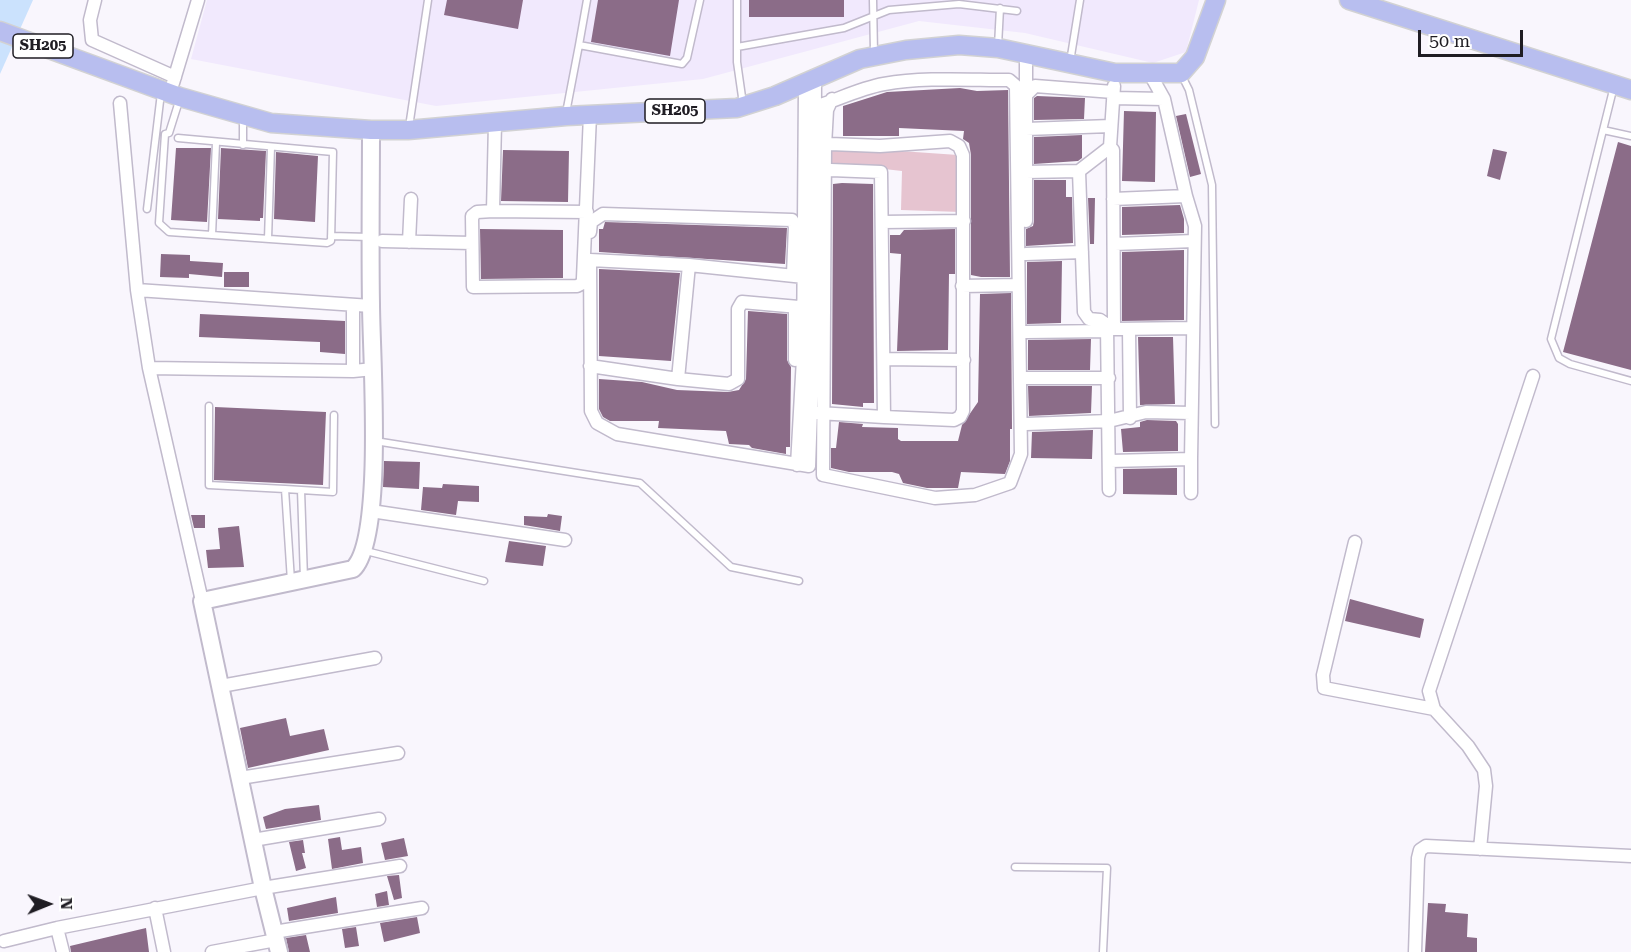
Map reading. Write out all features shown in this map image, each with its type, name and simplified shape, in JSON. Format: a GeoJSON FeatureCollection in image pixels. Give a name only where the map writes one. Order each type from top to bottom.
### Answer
{"type":"FeatureCollection","features":[{"type":"Feature","properties":{"kind":"main road"},"geometry":{"type":"LineString","coordinates":[[1180,73],[1195,57],[1216,0]]}},
{"type":"Feature","properties":{"kind":"main road"},"geometry":{"type":"LineString","coordinates":[[1348,0],[1623,88]]}},
{"type":"Feature","properties":{"kind":"main road","name":"SH205"},"geometry":{"type":"LineString","coordinates":[[0,31],[271,123],[371,130],[408,130],[566,116],[744,106],[810,82],[860,59],[906,50],[959,45],[998,48],[1114,73],[1180,73]]}},
{"type":"Feature","properties":{"kind":"street"},"geometry":{"type":"LineString","coordinates":[[95,0],[90,20],[92,40],[172,89],[198,0]]}},
{"type":"Feature","properties":{"kind":"street"},"geometry":{"type":"LineString","coordinates":[[1026,54],[1027,463]]}},
{"type":"Feature","properties":{"kind":"street"},"geometry":{"type":"LineString","coordinates":[[1114,73],[1110,147],[1113,150],[1114,329],[1193,328]]}},
{"type":"Feature","properties":{"kind":"street"},"geometry":{"type":"LineString","coordinates":[[1150,74],[1164,99],[1195,226],[1191,493]]}},
{"type":"Feature","properties":{"kind":"street"},"geometry":{"type":"LineString","coordinates":[[810,108],[832,99],[881,84],[904,81],[1009,80],[1014,83],[1016,90],[1021,454],[1010,483],[975,495],[935,498],[823,475],[813,413],[804,308],[804,274],[815,169],[815,144],[832,99]]}},
{"type":"Feature","properties":{"kind":"street"},"geometry":{"type":"LineString","coordinates":[[804,274],[792,220],[603,214],[591,222],[591,411],[597,423],[617,434],[809,466],[813,413],[815,169],[810,82]]}},
{"type":"Feature","properties":{"kind":"street"},"geometry":{"type":"LineString","coordinates":[[1026,95],[1035,86],[1164,99]]}},
{"type":"Feature","properties":{"kind":"street"},"geometry":{"type":"LineString","coordinates":[[120,103],[137,290],[149,368],[276,941]]}},
{"type":"Feature","properties":{"kind":"street"},"geometry":{"type":"LineString","coordinates":[[587,212],[477,212],[472,216],[472,282],[475,288],[581,286],[587,212],[590,115]]}},
{"type":"Feature","properties":{"kind":"street"},"geometry":{"type":"LineString","coordinates":[[494,211],[495,123]]}},
{"type":"Feature","properties":{"kind":"street"},"geometry":{"type":"LineString","coordinates":[[1026,129],[1111,126]]}},
{"type":"Feature","properties":{"kind":"street"},"geometry":{"type":"LineString","coordinates":[[202,601],[353,569],[361,562],[371,511],[373,441],[374,369],[371,306],[376,239],[371,130]]}},
{"type":"Feature","properties":{"kind":"street"},"geometry":{"type":"LineString","coordinates":[[813,413],[954,420],[960,417],[964,404],[963,154],[955,143],[815,144]]}},
{"type":"Feature","properties":{"kind":"street"},"geometry":{"type":"LineString","coordinates":[[1026,172],[1079,171],[1110,147]]}},
{"type":"Feature","properties":{"kind":"street"},"geometry":{"type":"LineString","coordinates":[[815,169],[881,172],[885,417]]}},
{"type":"Feature","properties":{"kind":"street"},"geometry":{"type":"LineString","coordinates":[[1079,171],[1084,312],[1089,318],[1105,322],[1108,331],[1109,490]]}},
{"type":"Feature","properties":{"kind":"street"},"geometry":{"type":"LineString","coordinates":[[1113,199],[1186,196]]}},
{"type":"Feature","properties":{"kind":"street"},"geometry":{"type":"LineString","coordinates":[[409,242],[411,199]]}},
{"type":"Feature","properties":{"kind":"street"},"geometry":{"type":"LineString","coordinates":[[882,222],[964,221]]}},
{"type":"Feature","properties":{"kind":"street"},"geometry":{"type":"LineString","coordinates":[[376,239],[472,243]]}},
{"type":"Feature","properties":{"kind":"street"},"geometry":{"type":"LineString","coordinates":[[1115,244],[1194,241]]}},
{"type":"Feature","properties":{"kind":"street"},"geometry":{"type":"LineString","coordinates":[[1026,254],[1082,252]]}},
{"type":"Feature","properties":{"kind":"street"},"geometry":{"type":"LineString","coordinates":[[590,260],[804,274]]}},
{"type":"Feature","properties":{"kind":"street"},"geometry":{"type":"LineString","coordinates":[[678,379],[689,265]]}},
{"type":"Feature","properties":{"kind":"street"},"geometry":{"type":"LineString","coordinates":[[962,286],[1018,285]]}},
{"type":"Feature","properties":{"kind":"street"},"geometry":{"type":"LineString","coordinates":[[137,290],[371,306]]}},
{"type":"Feature","properties":{"kind":"street"},"geometry":{"type":"LineString","coordinates":[[590,366],[678,379],[734,383],[738,379],[739,372],[739,305],[746,302],[804,308]]}},
{"type":"Feature","properties":{"kind":"street"},"geometry":{"type":"LineString","coordinates":[[352,305],[353,371]]}},
{"type":"Feature","properties":{"kind":"street"},"geometry":{"type":"LineString","coordinates":[[793,465],[804,308]]}},
{"type":"Feature","properties":{"kind":"street"},"geometry":{"type":"LineString","coordinates":[[1129,329],[1130,418]]}},
{"type":"Feature","properties":{"kind":"street"},"geometry":{"type":"LineString","coordinates":[[1026,332],[1108,331]]}},
{"type":"Feature","properties":{"kind":"street"},"geometry":{"type":"LineString","coordinates":[[884,359],[964,360]]}},
{"type":"Feature","properties":{"kind":"street"},"geometry":{"type":"LineString","coordinates":[[149,368],[353,371],[374,369]]}},
{"type":"Feature","properties":{"kind":"street"},"geometry":{"type":"LineString","coordinates":[[1480,849],[1486,786],[1484,770],[1468,746],[1434,709],[1430,691],[1533,376]]}},
{"type":"Feature","properties":{"kind":"street"},"geometry":{"type":"LineString","coordinates":[[1026,378],[1109,378]]}},
{"type":"Feature","properties":{"kind":"street"},"geometry":{"type":"LineString","coordinates":[[1026,424],[1109,421],[1130,418],[1146,412],[1191,413]]}},
{"type":"Feature","properties":{"kind":"street"},"geometry":{"type":"LineString","coordinates":[[1110,461],[1191,459]]}},
{"type":"Feature","properties":{"kind":"street"},"geometry":{"type":"LineString","coordinates":[[371,511],[565,540]]}},
{"type":"Feature","properties":{"kind":"street"},"geometry":{"type":"LineString","coordinates":[[1355,542],[1323,675],[1324,688],[1434,709]]}},
{"type":"Feature","properties":{"kind":"street"},"geometry":{"type":"LineString","coordinates":[[221,686],[375,658]]}},
{"type":"Feature","properties":{"kind":"street"},"geometry":{"type":"LineString","coordinates":[[240,778],[398,753]]}},
{"type":"Feature","properties":{"kind":"street"},"geometry":{"type":"LineString","coordinates":[[253,840],[379,819]]}},
{"type":"Feature","properties":{"kind":"street"},"geometry":{"type":"LineString","coordinates":[[1414,952],[1418,858],[1420,850],[1426,846],[1631,856]]}},
{"type":"Feature","properties":{"kind":"street"},"geometry":{"type":"LineString","coordinates":[[4,941],[155,908],[400,866]]}},
{"type":"Feature","properties":{"kind":"street"},"geometry":{"type":"LineString","coordinates":[[155,908],[164,952]]}},
{"type":"Feature","properties":{"kind":"street"},"geometry":{"type":"LineString","coordinates":[[212,952],[276,941],[422,908]]}},
{"type":"Feature","properties":{"kind":"street"},"geometry":{"type":"LineString","coordinates":[[57,928],[63,952]]}},
{"type":"Feature","properties":{"kind":"lane"},"geometry":{"type":"LineString","coordinates":[[408,130],[428,0]]}},
{"type":"Feature","properties":{"kind":"lane"},"geometry":{"type":"LineString","coordinates":[[566,116],[587,0]]}},
{"type":"Feature","properties":{"kind":"lane"},"geometry":{"type":"LineString","coordinates":[[579,45],[682,64],[687,58],[700,0]]}},
{"type":"Feature","properties":{"kind":"lane"},"geometry":{"type":"LineString","coordinates":[[737,0],[737,47],[744,106]]}},
{"type":"Feature","properties":{"kind":"lane"},"geometry":{"type":"LineString","coordinates":[[873,0],[874,56]]}},
{"type":"Feature","properties":{"kind":"lane"},"geometry":{"type":"LineString","coordinates":[[1070,63],[1080,0]]}},
{"type":"Feature","properties":{"kind":"lane"},"geometry":{"type":"LineString","coordinates":[[737,47],[844,28],[889,10],[959,4],[1017,11]]}},
{"type":"Feature","properties":{"kind":"lane"},"geometry":{"type":"LineString","coordinates":[[998,48],[1000,8]]}},
{"type":"Feature","properties":{"kind":"lane"},"geometry":{"type":"LineString","coordinates":[[1180,73],[1190,90],[1212,185],[1215,424]]}},
{"type":"Feature","properties":{"kind":"lane"},"geometry":{"type":"LineString","coordinates":[[1623,88],[1603,130],[1551,339],[1559,358],[1570,364],[1631,381]]}},
{"type":"Feature","properties":{"kind":"lane"},"geometry":{"type":"LineString","coordinates":[[147,209],[172,89]]}},
{"type":"Feature","properties":{"kind":"lane"},"geometry":{"type":"LineString","coordinates":[[172,89],[169,133],[165,134],[159,223],[169,232],[327,243],[331,236],[333,152],[178,138]]}},
{"type":"Feature","properties":{"kind":"lane"},"geometry":{"type":"LineString","coordinates":[[243,115],[243,145]]}},
{"type":"Feature","properties":{"kind":"lane"},"geometry":{"type":"LineString","coordinates":[[1603,130],[1631,136]]}},
{"type":"Feature","properties":{"kind":"lane"},"geometry":{"type":"LineString","coordinates":[[212,235],[216,143]]}},
{"type":"Feature","properties":{"kind":"lane"},"geometry":{"type":"LineString","coordinates":[[268,239],[270,147]]}},
{"type":"Feature","properties":{"kind":"lane"},"geometry":{"type":"LineString","coordinates":[[331,236],[376,239]]}},
{"type":"Feature","properties":{"kind":"lane"},"geometry":{"type":"LineString","coordinates":[[209,406],[209,485],[333,492],[334,415]]}},
{"type":"Feature","properties":{"kind":"lane"},"geometry":{"type":"LineString","coordinates":[[373,441],[640,483],[731,567],[798,581]]}},
{"type":"Feature","properties":{"kind":"lane"},"geometry":{"type":"LineString","coordinates":[[285,489],[297,581]]}},
{"type":"Feature","properties":{"kind":"lane"},"geometry":{"type":"LineString","coordinates":[[297,581],[301,490]]}},
{"type":"Feature","properties":{"kind":"lane"},"geometry":{"type":"LineString","coordinates":[[364,550],[484,581]]}},
{"type":"Feature","properties":{"kind":"lane"},"geometry":{"type":"LineString","coordinates":[[1015,867],[1107,868],[1103,952]]}},
{"type":"Feature","properties":{"kind":"shaded area"},"geometry":{"type":"Polygon","coordinates":[[[207,0],[1199,0],[1186,52],[1153,63],[1025,33],[919,21],[703,79],[436,106],[191,59],[207,0]]]}},
{"type":"Feature","properties":{"kind":"shaded area"},"geometry":{"type":"Polygon","coordinates":[[[828,146],[958,155],[961,212],[901,210],[902,171],[831,163],[828,146]]]}},
{"type":"Feature","properties":{"kind":"water"},"geometry":{"type":"Polygon","coordinates":[[[0,0],[33,0],[0,74],[0,0]]]}},
{"type":"Feature","properties":{"kind":"building"},"geometry":{"type":"Polygon","coordinates":[[[447,0],[523,0],[518,29],[444,15],[447,0]]]}},
{"type":"Feature","properties":{"kind":"building"},"geometry":{"type":"Polygon","coordinates":[[[598,0],[679,0],[670,56],[591,42],[598,0]]]}},
{"type":"Feature","properties":{"kind":"building"},"geometry":{"type":"Polygon","coordinates":[[[749,0],[844,0],[844,17],[749,17],[749,0]]]}},
{"type":"Feature","properties":{"kind":"building"},"geometry":{"type":"Polygon","coordinates":[[[960,88],[977,91],[1008,90],[1010,277],[971,275],[971,155],[969,143],[963,139],[964,131],[899,128],[899,136],[843,136],[843,106],[887,92],[960,88]]]}},
{"type":"Feature","properties":{"kind":"building"},"geometry":{"type":"Polygon","coordinates":[[[1037,96],[1085,98],[1084,119],[1034,120],[1034,98],[1037,96]]]}},
{"type":"Feature","properties":{"kind":"building"},"geometry":{"type":"Polygon","coordinates":[[[1124,111],[1156,112],[1155,182],[1122,181],[1124,111]]]}},
{"type":"Feature","properties":{"kind":"building"},"geometry":{"type":"Polygon","coordinates":[[[1186,114],[1201,174],[1190,177],[1176,116],[1186,114]]]}},
{"type":"Feature","properties":{"kind":"building"},"geometry":{"type":"Polygon","coordinates":[[[1082,135],[1082,158],[1078,161],[1034,164],[1034,137],[1082,135]]]}},
{"type":"Feature","properties":{"kind":"building"},"geometry":{"type":"Polygon","coordinates":[[[1618,142],[1631,146],[1631,370],[1563,352],[1618,142]]]}},
{"type":"Feature","properties":{"kind":"building"},"geometry":{"type":"Polygon","coordinates":[[[176,148],[211,148],[207,222],[171,220],[176,148]]]}},
{"type":"Feature","properties":{"kind":"building"},"geometry":{"type":"Polygon","coordinates":[[[221,148],[266,151],[263,218],[260,218],[260,221],[218,219],[221,148]]]}},
{"type":"Feature","properties":{"kind":"building"},"geometry":{"type":"Polygon","coordinates":[[[1493,149],[1507,152],[1500,180],[1487,176],[1493,149]]]}},
{"type":"Feature","properties":{"kind":"building"},"geometry":{"type":"Polygon","coordinates":[[[503,150],[569,151],[568,202],[501,201],[503,150]]]}},
{"type":"Feature","properties":{"kind":"building"},"geometry":{"type":"Polygon","coordinates":[[[276,152],[318,156],[315,222],[274,219],[276,152]]]}},
{"type":"Feature","properties":{"kind":"building"},"geometry":{"type":"Polygon","coordinates":[[[1034,180],[1066,180],[1066,197],[1072,197],[1073,243],[1026,246],[1026,229],[1033,226],[1034,221],[1034,180]]]}},
{"type":"Feature","properties":{"kind":"building"},"geometry":{"type":"Polygon","coordinates":[[[833,184],[873,184],[874,403],[863,403],[863,407],[832,404],[833,184]]]}},
{"type":"Feature","properties":{"kind":"building"},"geometry":{"type":"Polygon","coordinates":[[[1088,198],[1095,198],[1094,244],[1090,244],[1088,198]]]}},
{"type":"Feature","properties":{"kind":"building"},"geometry":{"type":"Polygon","coordinates":[[[1180,205],[1184,219],[1184,233],[1122,235],[1122,207],[1180,205]]]}},
{"type":"Feature","properties":{"kind":"building"},"geometry":{"type":"Polygon","coordinates":[[[605,222],[787,228],[785,264],[599,252],[599,229],[603,229],[605,222]]]}},
{"type":"Feature","properties":{"kind":"building"},"geometry":{"type":"Polygon","coordinates":[[[480,229],[563,230],[563,278],[481,279],[480,229]]]}},
{"type":"Feature","properties":{"kind":"building"},"geometry":{"type":"Polygon","coordinates":[[[955,229],[955,274],[949,274],[948,350],[897,351],[901,254],[890,253],[890,235],[900,235],[904,230],[955,229]]]}},
{"type":"Feature","properties":{"kind":"building"},"geometry":{"type":"Polygon","coordinates":[[[1184,250],[1184,320],[1122,321],[1122,252],[1184,250]]]}},
{"type":"Feature","properties":{"kind":"building"},"geometry":{"type":"Polygon","coordinates":[[[161,254],[190,255],[190,261],[223,263],[222,277],[189,274],[189,278],[160,277],[161,254]]]}},
{"type":"Feature","properties":{"kind":"building"},"geometry":{"type":"Polygon","coordinates":[[[1062,261],[1061,323],[1027,324],[1027,262],[1062,261]]]}},
{"type":"Feature","properties":{"kind":"building"},"geometry":{"type":"Polygon","coordinates":[[[599,269],[680,273],[671,361],[599,356],[599,269]]]}},
{"type":"Feature","properties":{"kind":"building"},"geometry":{"type":"Polygon","coordinates":[[[224,272],[249,272],[249,287],[224,287],[224,272]]]}},
{"type":"Feature","properties":{"kind":"building"},"geometry":{"type":"Polygon","coordinates":[[[1011,293],[1012,429],[1010,429],[1010,461],[1005,474],[961,472],[958,488],[927,488],[903,483],[899,474],[892,472],[849,472],[831,468],[831,448],[836,448],[839,422],[863,424],[862,427],[898,428],[898,439],[901,441],[958,441],[962,425],[978,402],[980,294],[1011,293]]]}},
{"type":"Feature","properties":{"kind":"building"},"geometry":{"type":"Polygon","coordinates":[[[748,311],[787,314],[787,360],[791,367],[790,447],[786,447],[786,454],[752,448],[749,445],[729,444],[726,431],[658,428],[659,421],[610,421],[603,417],[599,409],[599,379],[642,382],[677,390],[728,392],[739,390],[746,379],[748,311]]]}},
{"type":"Feature","properties":{"kind":"building"},"geometry":{"type":"Polygon","coordinates":[[[200,314],[345,321],[345,354],[320,352],[320,342],[199,337],[200,314]]]}},
{"type":"Feature","properties":{"kind":"building"},"geometry":{"type":"Polygon","coordinates":[[[1138,337],[1173,337],[1175,404],[1140,405],[1138,337]]]}},
{"type":"Feature","properties":{"kind":"building"},"geometry":{"type":"Polygon","coordinates":[[[1091,339],[1090,370],[1028,370],[1028,340],[1091,339]]]}},
{"type":"Feature","properties":{"kind":"building"},"geometry":{"type":"Polygon","coordinates":[[[1028,386],[1092,386],[1091,413],[1029,416],[1028,386]]]}},
{"type":"Feature","properties":{"kind":"building"},"geometry":{"type":"Polygon","coordinates":[[[215,407],[326,412],[323,485],[214,480],[215,407]]]}},
{"type":"Feature","properties":{"kind":"building"},"geometry":{"type":"Polygon","coordinates":[[[1147,420],[1176,421],[1178,451],[1123,452],[1121,429],[1140,427],[1140,422],[1147,420]]]}},
{"type":"Feature","properties":{"kind":"building"},"geometry":{"type":"Polygon","coordinates":[[[1093,430],[1092,459],[1031,458],[1032,432],[1093,430]]]}},
{"type":"Feature","properties":{"kind":"building"},"geometry":{"type":"Polygon","coordinates":[[[384,461],[420,462],[419,489],[383,487],[384,461]]]}},
{"type":"Feature","properties":{"kind":"building"},"geometry":{"type":"Polygon","coordinates":[[[1177,468],[1177,495],[1123,494],[1123,469],[1177,468]]]}},
{"type":"Feature","properties":{"kind":"building"},"geometry":{"type":"Polygon","coordinates":[[[443,484],[479,486],[479,502],[458,501],[456,515],[421,510],[423,487],[442,488],[443,484]]]}},
{"type":"Feature","properties":{"kind":"building"},"geometry":{"type":"Polygon","coordinates":[[[548,514],[562,516],[560,531],[524,525],[524,516],[547,517],[548,514]]]}},
{"type":"Feature","properties":{"kind":"building"},"geometry":{"type":"Polygon","coordinates":[[[191,515],[205,515],[205,528],[194,528],[191,515]]]}},
{"type":"Feature","properties":{"kind":"building"},"geometry":{"type":"Polygon","coordinates":[[[239,526],[244,567],[208,568],[206,550],[220,549],[218,528],[239,526]]]}},
{"type":"Feature","properties":{"kind":"building"},"geometry":{"type":"Polygon","coordinates":[[[509,541],[546,546],[543,566],[505,562],[509,541]]]}},
{"type":"Feature","properties":{"kind":"building"},"geometry":{"type":"Polygon","coordinates":[[[1350,599],[1424,619],[1420,638],[1345,621],[1350,599]]]}},
{"type":"Feature","properties":{"kind":"building"},"geometry":{"type":"Polygon","coordinates":[[[286,718],[290,736],[324,729],[329,750],[248,768],[240,728],[286,718]]]}},
{"type":"Feature","properties":{"kind":"building"},"geometry":{"type":"Polygon","coordinates":[[[319,805],[321,820],[266,829],[263,817],[285,809],[319,805]]]}},
{"type":"Feature","properties":{"kind":"building"},"geometry":{"type":"Polygon","coordinates":[[[340,837],[342,850],[361,847],[363,863],[332,869],[328,839],[340,837]]]}},
{"type":"Feature","properties":{"kind":"building"},"geometry":{"type":"Polygon","coordinates":[[[404,838],[408,856],[385,860],[381,843],[404,838]]]}},
{"type":"Feature","properties":{"kind":"building"},"geometry":{"type":"Polygon","coordinates":[[[303,840],[305,853],[302,853],[306,868],[296,871],[289,842],[303,840]]]}},
{"type":"Feature","properties":{"kind":"building"},"geometry":{"type":"Polygon","coordinates":[[[399,875],[402,898],[394,900],[387,876],[399,875]]]}},
{"type":"Feature","properties":{"kind":"building"},"geometry":{"type":"Polygon","coordinates":[[[387,891],[389,905],[377,907],[375,894],[387,891]]]}},
{"type":"Feature","properties":{"kind":"building"},"geometry":{"type":"Polygon","coordinates":[[[336,897],[338,913],[289,921],[287,908],[336,897]]]}},
{"type":"Feature","properties":{"kind":"building"},"geometry":{"type":"Polygon","coordinates":[[[1428,903],[1446,904],[1445,912],[1468,914],[1467,937],[1477,938],[1477,952],[1425,952],[1428,903]]]}},
{"type":"Feature","properties":{"kind":"building"},"geometry":{"type":"Polygon","coordinates":[[[417,917],[420,933],[384,942],[380,923],[417,917]]]}},
{"type":"Feature","properties":{"kind":"building"},"geometry":{"type":"Polygon","coordinates":[[[356,927],[359,946],[345,948],[342,929],[356,927]]]}},
{"type":"Feature","properties":{"kind":"building"},"geometry":{"type":"Polygon","coordinates":[[[146,928],[149,952],[71,952],[70,946],[146,928]]]}},
{"type":"Feature","properties":{"kind":"building"},"geometry":{"type":"Polygon","coordinates":[[[306,935],[310,952],[289,952],[286,938],[306,935]]]}}]}
